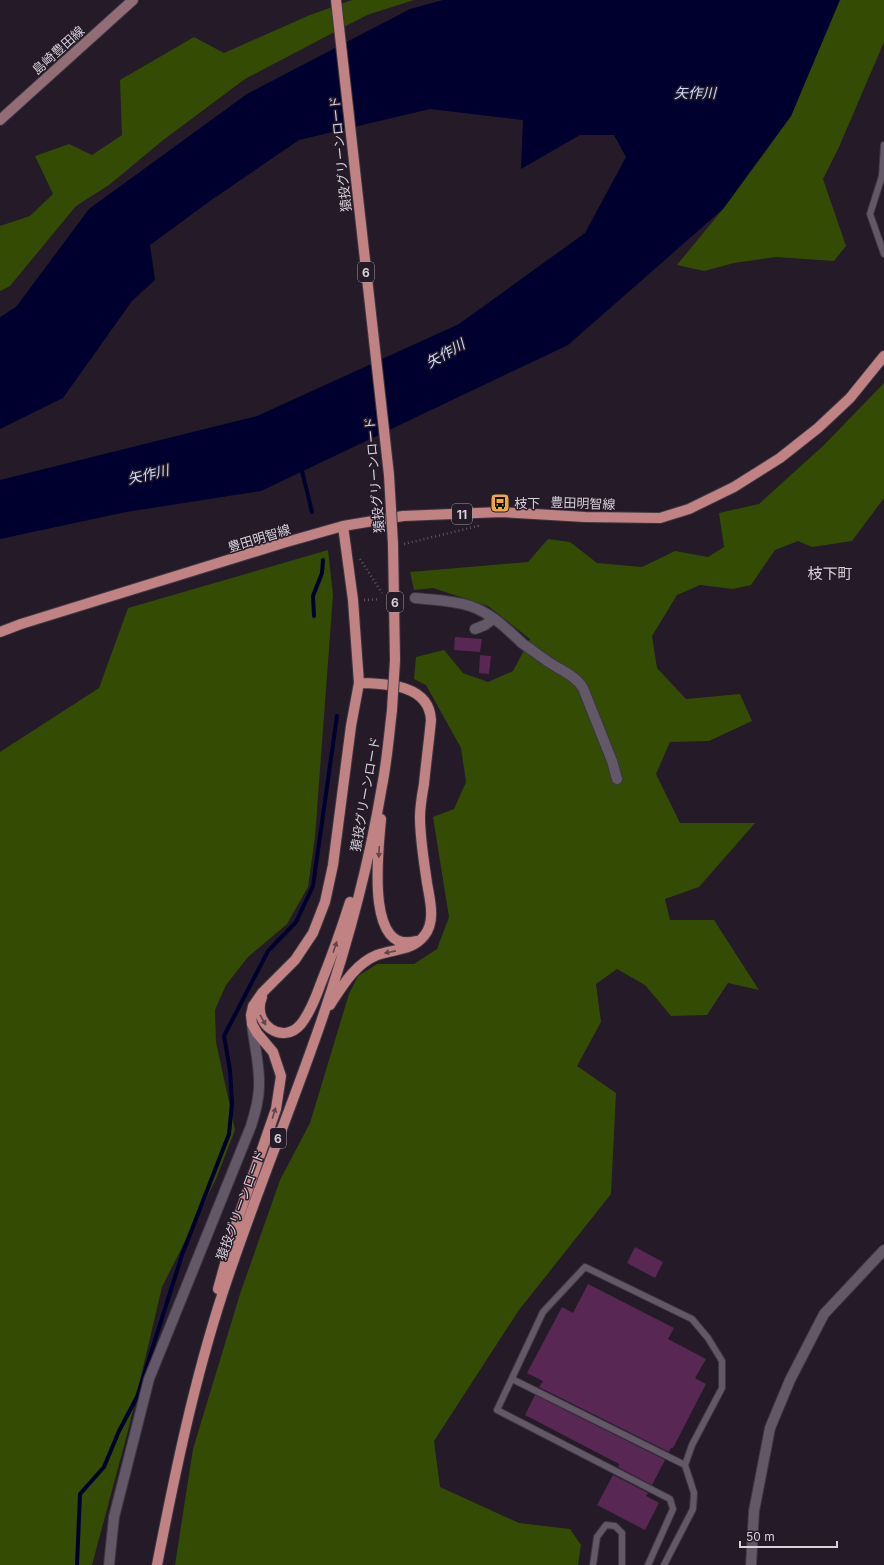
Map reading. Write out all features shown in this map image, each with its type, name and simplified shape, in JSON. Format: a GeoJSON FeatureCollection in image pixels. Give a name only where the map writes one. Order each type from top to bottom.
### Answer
{"type":"FeatureCollection","features":[{"type":"Feature","properties":{"kind":"main road","name":"島崎豊田線"},"geometry":{"type":"LineString","coordinates":[[0,120],[133,0]]}},
{"type":"Feature","properties":{"kind":"main road","name":"猿投グリーンロード"},"geometry":{"type":"LineString","coordinates":[[157,1565],[178,1460],[204,1352],[260,1186],[322,1017],[344,949],[371,841],[382,785],[392,710],[395,660],[397,544],[336,0]]}},
{"type":"Feature","properties":{"kind":"main road","name":"豊田明智線"},"geometry":{"type":"LineString","coordinates":[[0,632],[21,624],[343,526],[403,516],[501,512],[660,518],[689,509],[734,487],[780,458],[797,445],[818,428],[850,398],[884,356]]}},
{"type":"Feature","properties":{"kind":"main road"},"geometry":{"type":"LineString","coordinates":[[204,1352],[225,1260],[276,1109],[281,1076],[273,1052],[256,1033],[252,1024],[251,1015],[253,1006],[262,993],[284,972],[305,947],[320,918],[333,865],[351,726],[359,683],[353,600],[343,526]]}},
{"type":"Feature","properties":{"kind":"main road"},"geometry":{"type":"LineString","coordinates":[[322,1017],[342,986],[358,967],[377,955],[411,947],[425,936],[429,928],[431,912],[422,845],[420,816],[431,712],[428,704],[422,698],[408,689],[359,683]]}},
{"type":"Feature","properties":{"kind":"main road"},"geometry":{"type":"LineString","coordinates":[[382,785],[377,884],[378,903],[381,917],[386,928],[398,940],[411,942],[425,936]]}},
{"type":"Feature","properties":{"kind":"main road"},"geometry":{"type":"LineString","coordinates":[[270,986],[260,1003],[259,1010],[261,1019],[265,1025],[274,1030],[285,1033],[293,1031],[300,1026],[305,1019],[318,992],[371,841]]}},
{"type":"Feature","properties":{"kind":"street"},"geometry":{"type":"LineString","coordinates":[[415,598],[469,606],[484,612],[504,626],[523,643],[551,664],[578,680],[584,688],[612,761],[617,779]]}},
{"type":"Feature","properties":{"kind":"street"},"geometry":{"type":"LineString","coordinates":[[475,629],[485,625],[493,619]]}},
{"type":"Feature","properties":{"kind":"street"},"geometry":{"type":"LineString","coordinates":[[109,1565],[114,1517],[149,1379],[248,1134],[255,1112],[258,1100],[259,1079],[252,1024]]}},
{"type":"Feature","properties":{"kind":"street"},"geometry":{"type":"LineString","coordinates":[[751,1565],[754,1511],[770,1428],[790,1380],[824,1314],[884,1250]]}},
{"type":"Feature","properties":{"kind":"lane"},"geometry":{"type":"LineString","coordinates":[[884,145],[882,176],[870,214],[884,254]]}},
{"type":"Feature","properties":{"kind":"lane"},"geometry":{"type":"LineString","coordinates":[[648,1565],[673,1509],[670,1499],[497,1410],[543,1312],[585,1267],[692,1319],[708,1338],[722,1361],[722,1388],[692,1446],[685,1465],[694,1493],[693,1510],[664,1565]]}},
{"type":"Feature","properties":{"kind":"lane"},"geometry":{"type":"LineString","coordinates":[[512,1379],[685,1465]]}},
{"type":"Feature","properties":{"kind":"lane"},"geometry":{"type":"LineString","coordinates":[[593,1565],[597,1537],[606,1525],[615,1526],[622,1533],[622,1565]]}},
{"type":"Feature","properties":{"kind":"path"},"geometry":{"type":"LineString","coordinates":[[397,544],[478,526],[478,521]]}},
{"type":"Feature","properties":{"kind":"path"},"geometry":{"type":"LineString","coordinates":[[357,555],[385,597]]}},
{"type":"Feature","properties":{"kind":"path"},"geometry":{"type":"LineString","coordinates":[[353,600],[380,599]]}},
{"type":"Feature","properties":{"kind":"green space"},"geometry":{"type":"Polygon","coordinates":[[[352,0],[414,0],[367,15],[245,79],[162,141],[109,185],[76,206],[10,286],[0,291],[0,226],[30,216],[53,194],[35,156],[69,144],[92,155],[122,135],[120,80],[194,37],[224,53],[310,15],[352,0]]]}},
{"type":"Feature","properties":{"kind":"green space"},"geometry":{"type":"Polygon","coordinates":[[[839,0],[884,0],[884,42],[839,147],[823,179],[846,246],[834,261],[776,257],[734,263],[704,271],[677,265],[723,209],[791,116],[839,0]]]}},
{"type":"Feature","properties":{"kind":"green space"},"geometry":{"type":"Polygon","coordinates":[[[884,383],[884,498],[852,541],[812,547],[798,541],[775,550],[751,585],[733,589],[700,585],[677,595],[652,636],[657,668],[686,699],[740,694],[752,721],[709,741],[670,742],[656,774],[680,823],[755,823],[699,887],[665,899],[670,920],[714,920],[759,990],[728,983],[707,1015],[671,1016],[645,985],[617,969],[596,984],[601,1022],[577,1066],[616,1093],[611,1194],[519,1310],[434,1441],[440,1487],[519,1523],[570,1529],[581,1545],[578,1565],[175,1565],[193,1449],[240,1294],[280,1180],[310,1123],[349,994],[358,976],[377,964],[414,964],[437,949],[449,917],[433,817],[454,809],[466,782],[461,748],[426,685],[414,679],[416,657],[444,650],[463,673],[488,682],[513,671],[530,639],[488,606],[433,588],[414,590],[410,572],[528,562],[548,539],[570,542],[597,563],[642,567],[675,551],[708,557],[724,547],[719,513],[759,504],[824,445],[884,383]]]}},
{"type":"Feature","properties":{"kind":"green space"},"geometry":{"type":"Polygon","coordinates":[[[328,550],[333,595],[315,837],[308,887],[287,924],[248,957],[226,985],[215,1010],[216,1042],[235,1130],[216,1179],[162,1287],[129,1427],[92,1565],[0,1565],[0,752],[99,688],[128,608],[328,550]]]}},
{"type":"Feature","properties":{"kind":"water","name":"矢作川"},"geometry":{"type":"Polygon","coordinates":[[[443,0],[840,0],[791,116],[723,209],[568,345],[261,491],[126,512],[0,539],[0,480],[257,416],[459,324],[585,233],[626,157],[614,135],[580,135],[521,169],[523,120],[430,109],[299,140],[210,201],[150,245],[155,280],[132,301],[63,398],[0,429],[0,317],[16,307],[89,209],[247,94],[410,9],[443,0]]]}},
{"type":"Feature","properties":{"kind":"building"},"geometry":{"type":"Polygon","coordinates":[[[455,637],[482,639],[480,652],[454,650],[455,637]]]}},
{"type":"Feature","properties":{"kind":"building"},"geometry":{"type":"Polygon","coordinates":[[[480,655],[491,656],[489,674],[479,673],[480,655]]]}},
{"type":"Feature","properties":{"kind":"building"},"geometry":{"type":"Polygon","coordinates":[[[635,1247],[663,1262],[655,1278],[627,1263],[635,1247]]]}},
{"type":"Feature","properties":{"kind":"building"},"geometry":{"type":"Polygon","coordinates":[[[588,1284],[674,1328],[668,1339],[706,1359],[695,1378],[706,1384],[673,1448],[671,1448],[669,1452],[539,1387],[543,1381],[527,1373],[562,1307],[573,1313],[588,1284]]]}},
{"type":"Feature","properties":{"kind":"building"},"geometry":{"type":"Polygon","coordinates":[[[535,1395],[665,1460],[652,1485],[618,1467],[619,1464],[525,1415],[535,1395]]]}},
{"type":"Feature","properties":{"kind":"building"},"geometry":{"type":"Polygon","coordinates":[[[613,1475],[648,1493],[646,1496],[659,1503],[645,1530],[597,1505],[613,1475]]]}},
{"type":"Feature","properties":{"kind":"waterway"},"geometry":{"type":"LineString","coordinates":[[301,467],[312,512]]}},
{"type":"Feature","properties":{"kind":"waterway"},"geometry":{"type":"LineString","coordinates":[[314,616],[313,596],[322,573],[323,560]]}},
{"type":"Feature","properties":{"kind":"waterway"},"geometry":{"type":"LineString","coordinates":[[77,1565],[80,1494],[104,1467],[119,1431],[137,1397],[182,1255],[229,1134],[232,1103],[230,1070],[224,1036],[268,951],[296,922],[313,886],[337,716]]}},
{"type":"Feature","properties":{"kind":"place","name":"枝下"},"geometry":{"type":"Point","coordinates":[500,503]}},
{"type":"Feature","properties":{"kind":"district","name":"枝下町"},"geometry":{"type":"Point","coordinates":[830,573]}}]}
